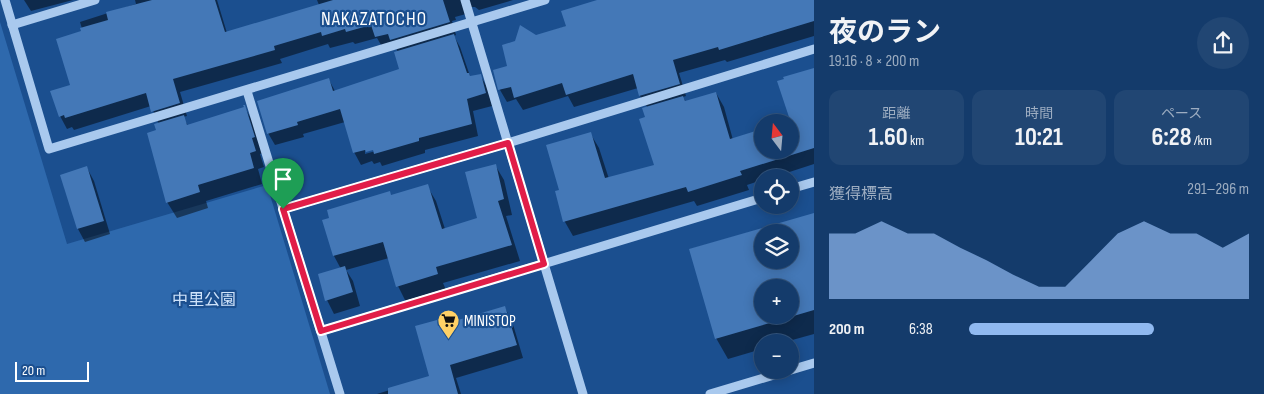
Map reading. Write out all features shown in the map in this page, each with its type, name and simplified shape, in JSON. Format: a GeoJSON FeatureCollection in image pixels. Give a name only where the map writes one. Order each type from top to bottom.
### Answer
{"type":"FeatureCollection","features":[{"type":"Feature","properties":{"kind":"street"},"geometry":{"type":"LineString","coordinates":[[5,0],[49,148],[247,91],[545,0]]}},
{"type":"Feature","properties":{"kind":"street"},"geometry":{"type":"LineString","coordinates":[[12,25],[95,0]]}},
{"type":"Feature","properties":{"kind":"street"},"geometry":{"type":"LineString","coordinates":[[465,0],[583,394]]}},
{"type":"Feature","properties":{"kind":"street"},"geometry":{"type":"LineString","coordinates":[[283,209],[508,143],[814,49]]}},
{"type":"Feature","properties":{"kind":"street"},"geometry":{"type":"LineString","coordinates":[[247,91],[340,394]]}},
{"type":"Feature","properties":{"kind":"street"},"geometry":{"type":"LineString","coordinates":[[799,186],[814,182]]}},
{"type":"Feature","properties":{"kind":"street"},"geometry":{"type":"LineString","coordinates":[[321,331],[754,200]]}},
{"type":"Feature","properties":{"kind":"street"},"geometry":{"type":"LineString","coordinates":[[710,394],[814,363]]}},
{"type":"Feature","properties":{"kind":"green space","name":"中里公園"},"geometry":{"type":"Polygon","coordinates":[[[0,22],[67,244],[267,185],[330,394],[0,394],[0,22]]]}},
{"type":"Feature","properties":{"kind":"building"},"geometry":{"type":"Polygon","coordinates":[[[152,0],[215,0],[225,32],[333,0],[443,0],[450,22],[390,40],[388,34],[375,37],[371,25],[346,32],[345,29],[322,36],[321,32],[274,46],[275,50],[173,79],[180,103],[151,112],[146,93],[65,118],[64,115],[59,117],[50,91],[70,85],[56,39],[81,31],[80,28],[108,20],[106,12],[152,0]]]}},
{"type":"Feature","properties":{"kind":"building"},"geometry":{"type":"Polygon","coordinates":[[[597,0],[814,0],[814,21],[719,50],[718,47],[673,60],[680,84],[639,96],[633,74],[566,95],[562,83],[514,98],[511,87],[498,90],[493,70],[507,66],[502,45],[515,41],[520,25],[536,35],[566,26],[561,11],[597,0]]]}},
{"type":"Feature","properties":{"kind":"building"},"geometry":{"type":"Polygon","coordinates":[[[454,34],[467,73],[470,76],[481,74],[486,93],[467,99],[472,124],[419,138],[419,141],[374,154],[373,150],[353,153],[340,109],[297,122],[298,125],[267,134],[257,101],[329,78],[333,91],[399,69],[394,52],[454,34]]]}},
{"type":"Feature","properties":{"kind":"building"},"geometry":{"type":"Polygon","coordinates":[[[814,68],[814,148],[799,153],[799,114],[788,114],[777,81],[784,79],[783,77],[814,68]]]}},
{"type":"Feature","properties":{"kind":"building"},"geometry":{"type":"Polygon","coordinates":[[[716,92],[730,139],[754,132],[754,159],[779,159],[740,171],[742,175],[688,192],[686,187],[563,222],[555,191],[559,190],[546,145],[591,132],[605,178],[654,165],[639,119],[645,117],[642,108],[683,96],[685,101],[716,92]]]}},
{"type":"Feature","properties":{"kind":"building"},"geometry":{"type":"Polygon","coordinates":[[[243,105],[245,105],[255,137],[252,138],[256,151],[250,153],[254,168],[198,185],[200,192],[166,203],[147,133],[156,130],[154,124],[184,115],[187,125],[244,107],[243,105]]]}},
{"type":"Feature","properties":{"kind":"building"},"geometry":{"type":"Polygon","coordinates":[[[496,164],[504,199],[498,201],[512,245],[436,267],[438,274],[396,287],[383,242],[333,256],[322,220],[329,218],[327,210],[390,191],[391,195],[428,184],[442,229],[477,218],[465,172],[496,164]]]}},
{"type":"Feature","properties":{"kind":"building"},"geometry":{"type":"Polygon","coordinates":[[[87,166],[104,221],[77,229],[60,175],[87,166]]]}},
{"type":"Feature","properties":{"kind":"building"},"geometry":{"type":"Polygon","coordinates":[[[814,213],[814,310],[799,314],[799,279],[754,279],[754,324],[766,324],[715,339],[689,249],[754,230],[754,269],[799,269],[799,224],[776,224],[814,213]]]}},
{"type":"Feature","properties":{"kind":"building"},"geometry":{"type":"Polygon","coordinates":[[[345,266],[353,292],[325,301],[318,274],[345,266]]]}},
{"type":"Feature","properties":{"kind":"building"},"geometry":{"type":"Polygon","coordinates":[[[505,306],[517,345],[450,365],[458,394],[388,394],[388,388],[429,376],[415,326],[437,320],[438,326],[505,306]]]}},
{"type":"Feature","properties":{"kind":"place","name":"MINISTOP"},"geometry":{"type":"Point","coordinates":[448,340]}},
{"type":"Feature","properties":{"kind":"district","name":"NAKAZATOCHO"},"geometry":{"type":"Point","coordinates":[374,19]}},
{"type":"Feature","properties":{"kind":"route"},"geometry":{"type":"LineString","coordinates":[[508,143],[544,264],[321,331],[283,209],[508,143]]}}]}
